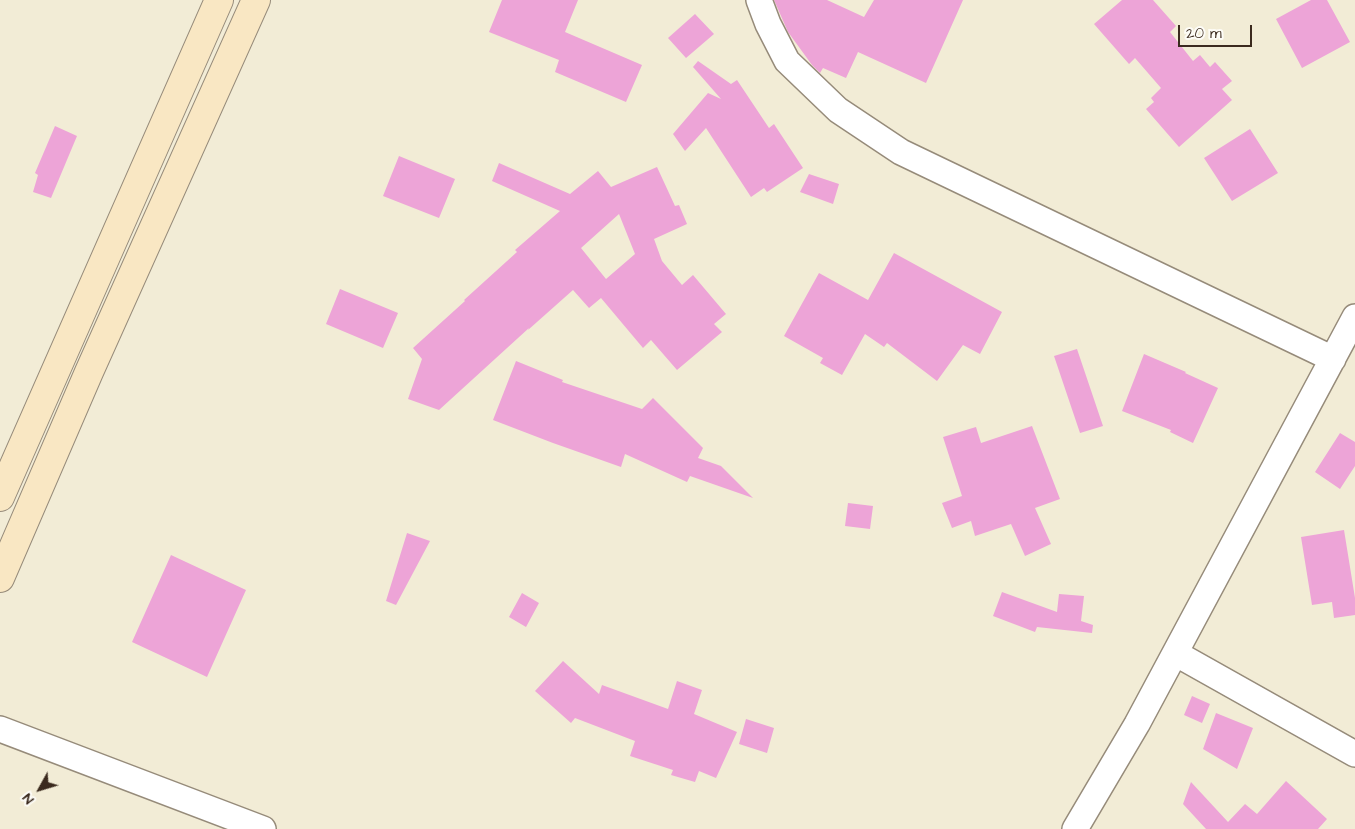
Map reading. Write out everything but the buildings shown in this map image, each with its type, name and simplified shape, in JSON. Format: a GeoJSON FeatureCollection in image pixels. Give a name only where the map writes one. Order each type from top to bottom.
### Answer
{"type":"FeatureCollection","features":[{"type":"Feature","properties":{"kind":"main road"},"geometry":{"type":"LineString","coordinates":[[0,497],[219,0]]}},
{"type":"Feature","properties":{"kind":"main road"},"geometry":{"type":"LineString","coordinates":[[0,578],[93,363],[256,0]]}},
{"type":"Feature","properties":{"kind":"street"},"geometry":{"type":"LineString","coordinates":[[759,0],[768,24],[787,61],[838,110],[901,152],[1333,359]]}},
{"type":"Feature","properties":{"kind":"street"},"geometry":{"type":"LineString","coordinates":[[1075,829],[1137,724],[1355,317]]}},
{"type":"Feature","properties":{"kind":"street"},"geometry":{"type":"LineString","coordinates":[[1175,654],[1355,754]]}},
{"type":"Feature","properties":{"kind":"street"},"geometry":{"type":"LineString","coordinates":[[0,729],[264,829]]}}]}
